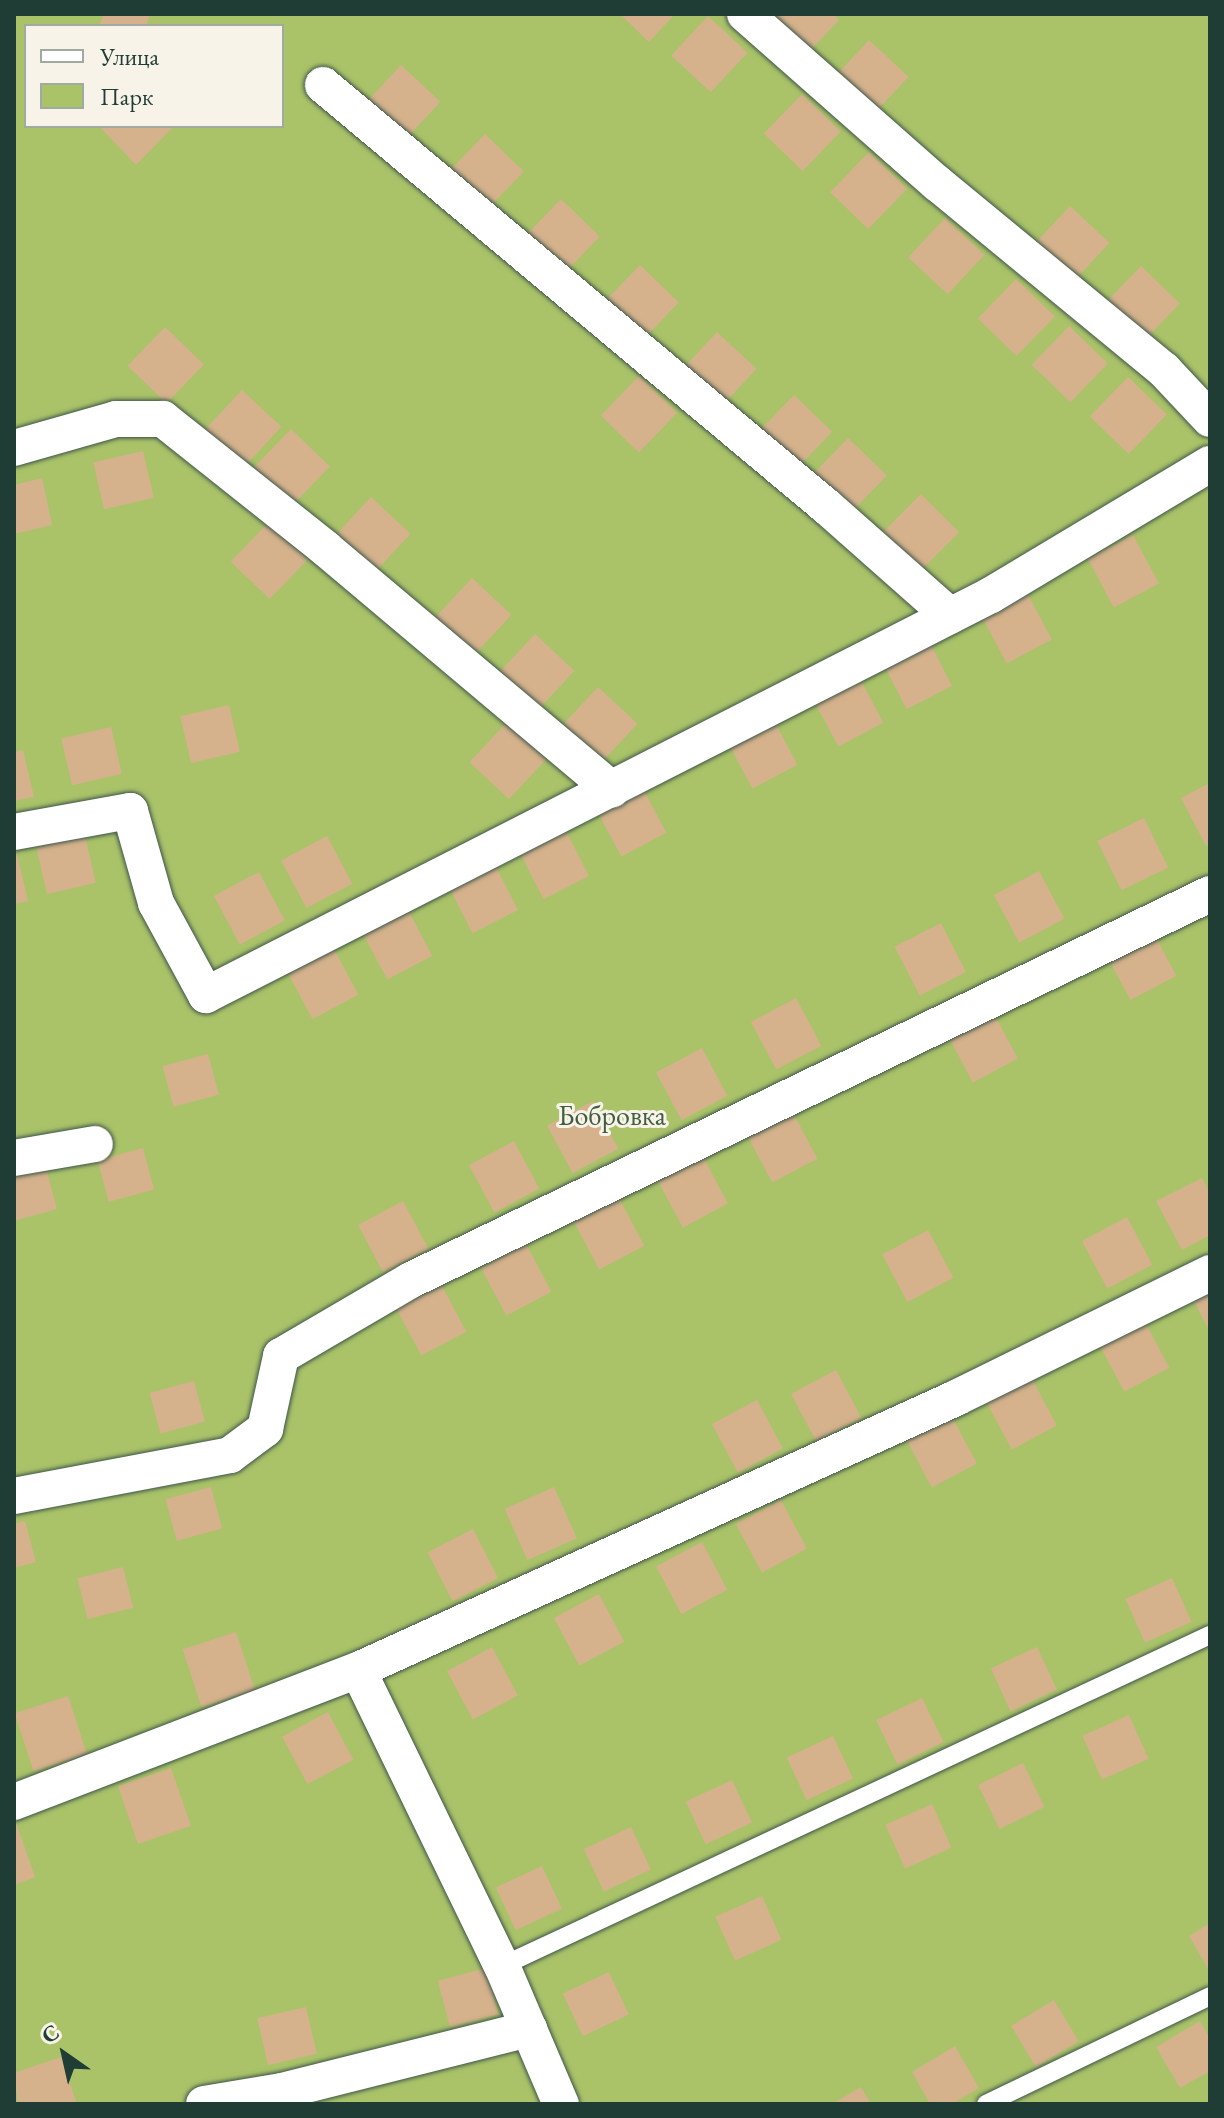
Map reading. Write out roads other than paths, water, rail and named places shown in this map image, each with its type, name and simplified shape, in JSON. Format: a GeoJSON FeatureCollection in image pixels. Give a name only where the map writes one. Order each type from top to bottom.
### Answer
{"type":"FeatureCollection","features":[{"type":"Feature","properties":{"kind":"street"},"geometry":{"type":"LineString","coordinates":[[745,14],[937,183],[1164,370],[1210,419]]}},
{"type":"Feature","properties":{"kind":"street"},"geometry":{"type":"LineString","coordinates":[[323,85],[827,507],[950,616]]}},
{"type":"Feature","properties":{"kind":"street"},"geometry":{"type":"LineString","coordinates":[[14,448],[116,419],[163,419],[325,548],[612,790]]}},
{"type":"Feature","properties":{"kind":"street"},"geometry":{"type":"LineString","coordinates":[[14,832],[130,811],[156,903],[206,995],[950,616],[1210,464]]}},
{"type":"Feature","properties":{"kind":"street"},"geometry":{"type":"LineString","coordinates":[[14,1496],[230,1455],[265,1429],[281,1356],[411,1280],[1210,894]]}},
{"type":"Feature","properties":{"kind":"street"},"geometry":{"type":"LineString","coordinates":[[14,1158],[95,1144]]}},
{"type":"Feature","properties":{"kind":"street"},"geometry":{"type":"LineString","coordinates":[[14,1802],[358,1670],[956,1398],[1210,1273]]}},
{"type":"Feature","properties":{"kind":"street"},"geometry":{"type":"LineString","coordinates":[[358,1670],[502,1966],[561,2104]]}},
{"type":"Feature","properties":{"kind":"street"},"geometry":{"type":"LineString","coordinates":[[204,2104],[282,2091],[529,2029]]}},
{"type":"Feature","properties":{"kind":"lane"},"geometry":{"type":"LineString","coordinates":[[502,1966],[1210,1635]]}},
{"type":"Feature","properties":{"kind":"lane"},"geometry":{"type":"LineString","coordinates":[[986,2104],[1210,1996]]}},
{"type":"Feature","properties":{"kind":"park label","name":"Бобровка"},"geometry":{"type":"Point","coordinates":[612,1115]}}]}
